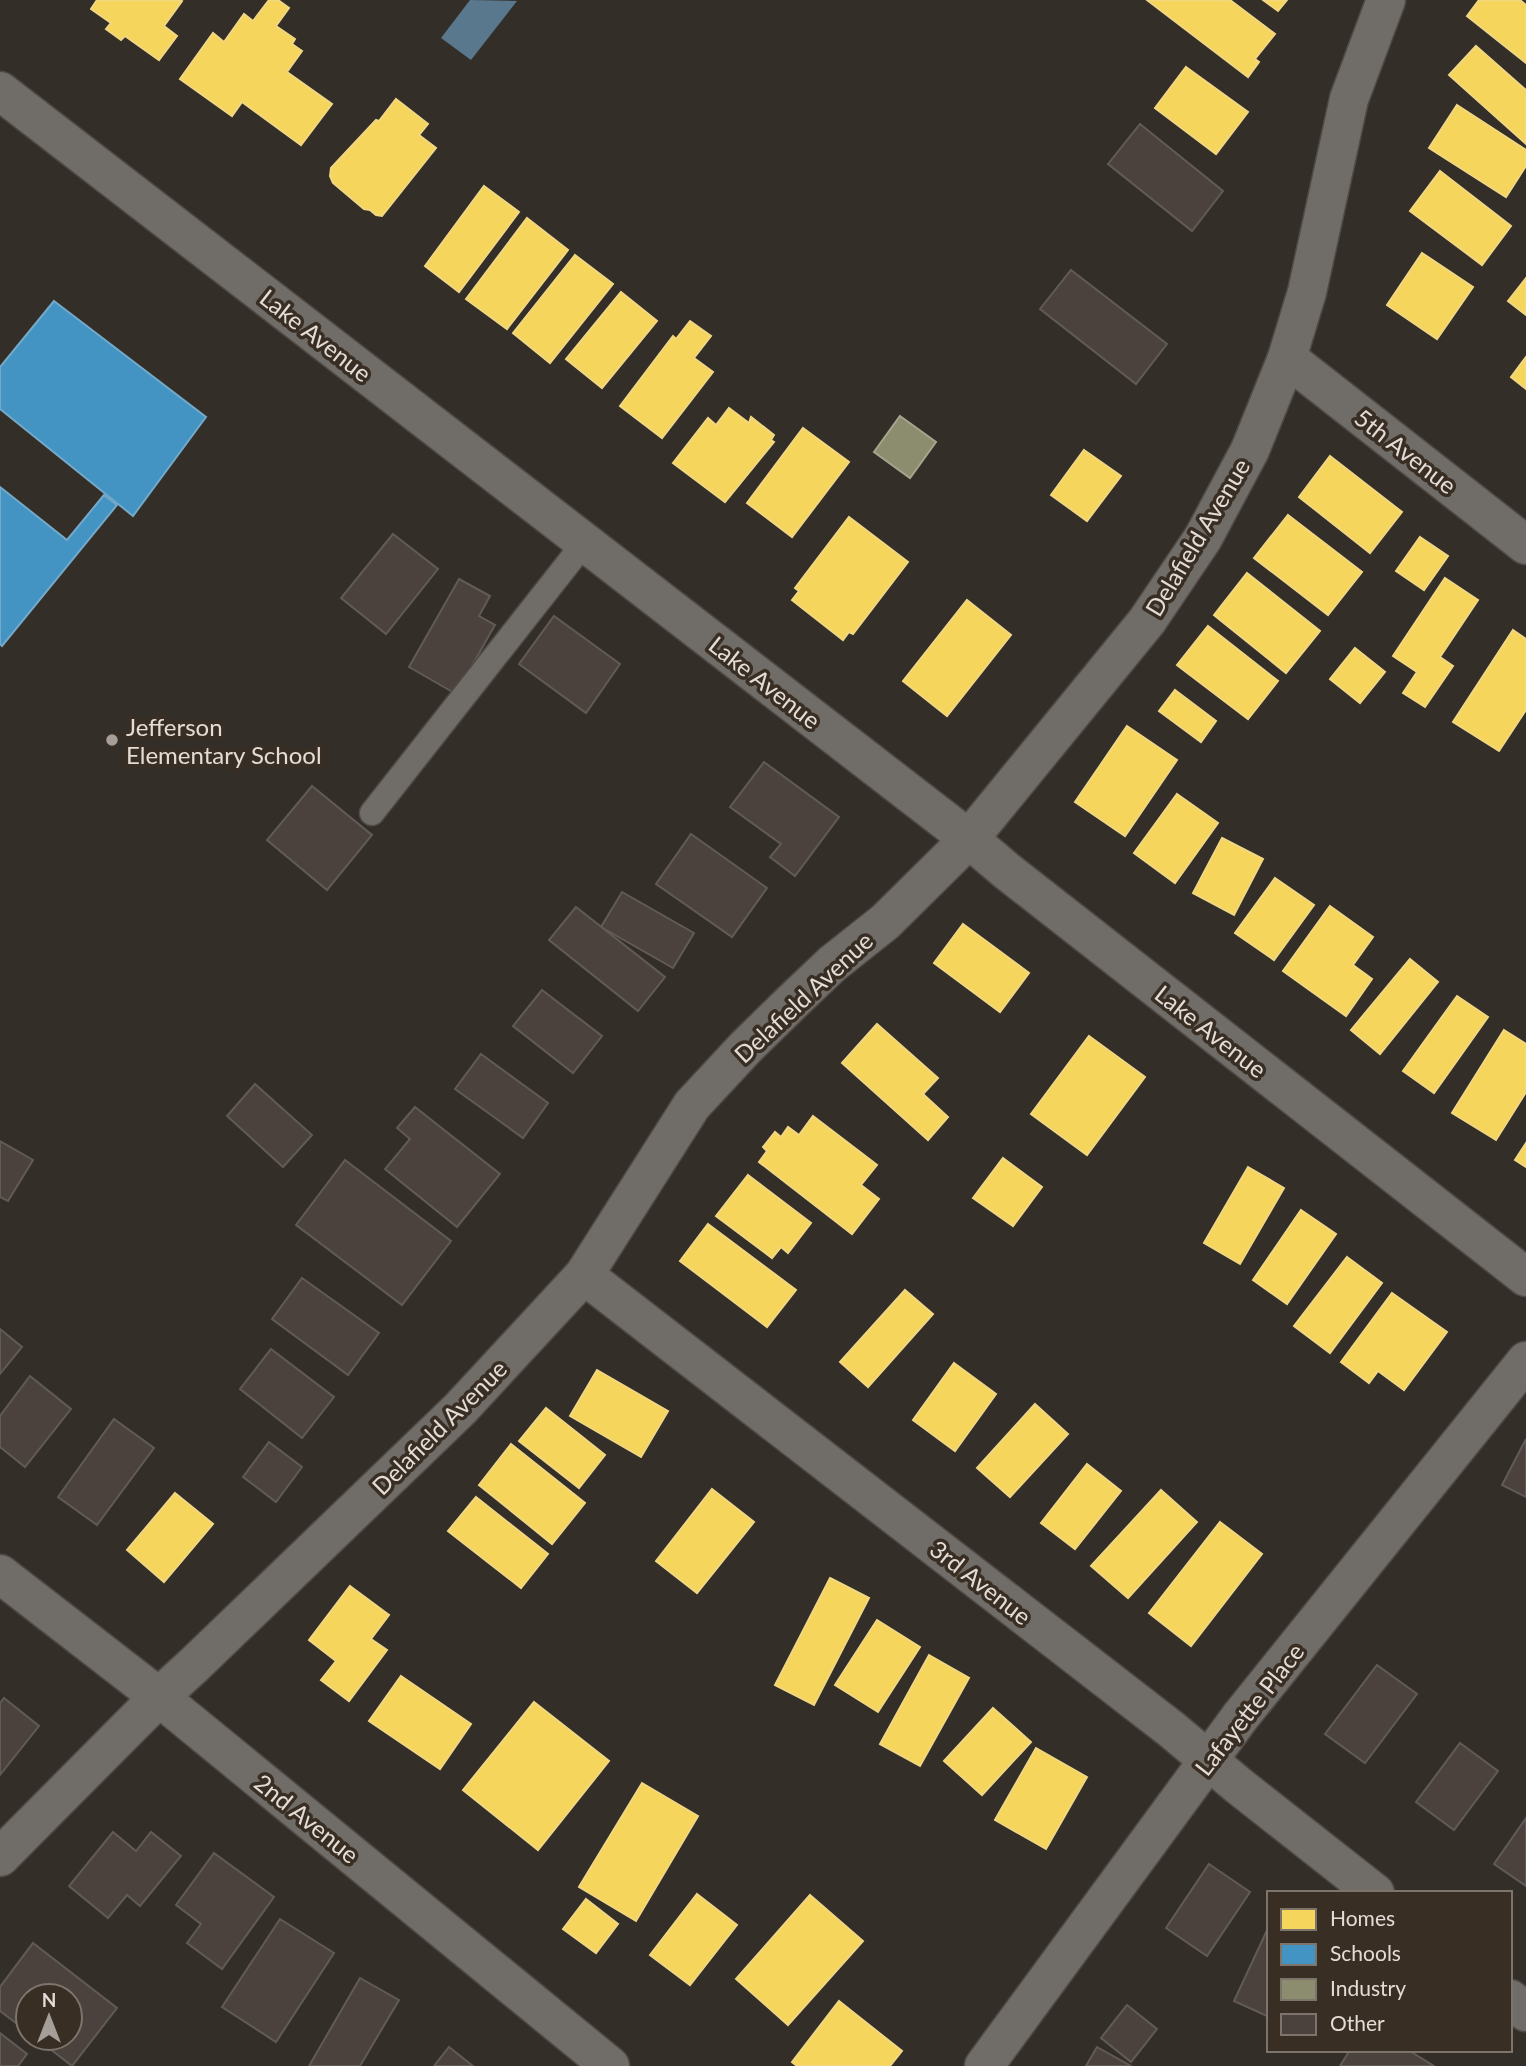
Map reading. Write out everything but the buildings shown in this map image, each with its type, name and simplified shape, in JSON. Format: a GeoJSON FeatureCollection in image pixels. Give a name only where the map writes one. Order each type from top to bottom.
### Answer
{"type":"FeatureCollection","features":[{"type":"Feature","properties":{"kind":"street","name":"Delafield Avenue"},"geometry":{"type":"LineString","coordinates":[[0,1857],[159,1697],[460,1409],[584,1275],[692,1105],[792,1002],[832,964],[885,922],[969,839],[1147,621],[1203,538],[1250,450],[1287,358],[1307,292],[1349,99],[1386,0]]}},
{"type":"Feature","properties":{"kind":"street","name":"Lake Avenue"},"geometry":{"type":"LineString","coordinates":[[0,91],[969,839],[1526,1277]]}},
{"type":"Feature","properties":{"kind":"street","name":"5th Avenue"},"geometry":{"type":"LineString","coordinates":[[1287,358],[1526,545]]}},
{"type":"Feature","properties":{"kind":"street","name":"3rd Avenue"},"geometry":{"type":"LineString","coordinates":[[584,1275],[1160,1720],[1372,1891]]}},
{"type":"Feature","properties":{"kind":"street","name":"Lafayette Place"},"geometry":{"type":"LineString","coordinates":[[984,2066],[1240,1717],[1526,1361]]}},
{"type":"Feature","properties":{"kind":"street","name":"2nd Avenue"},"geometry":{"type":"LineString","coordinates":[[0,1574],[159,1697],[610,2066]]}},
{"type":"Feature","properties":{"kind":"lane"},"geometry":{"type":"LineString","coordinates":[[372,813],[585,542]]}},
{"type":"Feature","properties":{"kind":"water"},"geometry":{"type":"Polygon","coordinates":[[[470,0],[517,1],[471,60],[441,38],[470,0]]]}},
{"type":"Feature","properties":{"kind":"place","name":"Jefferson Elementary School"},"geometry":{"type":"Point","coordinates":[112,740]}}]}
